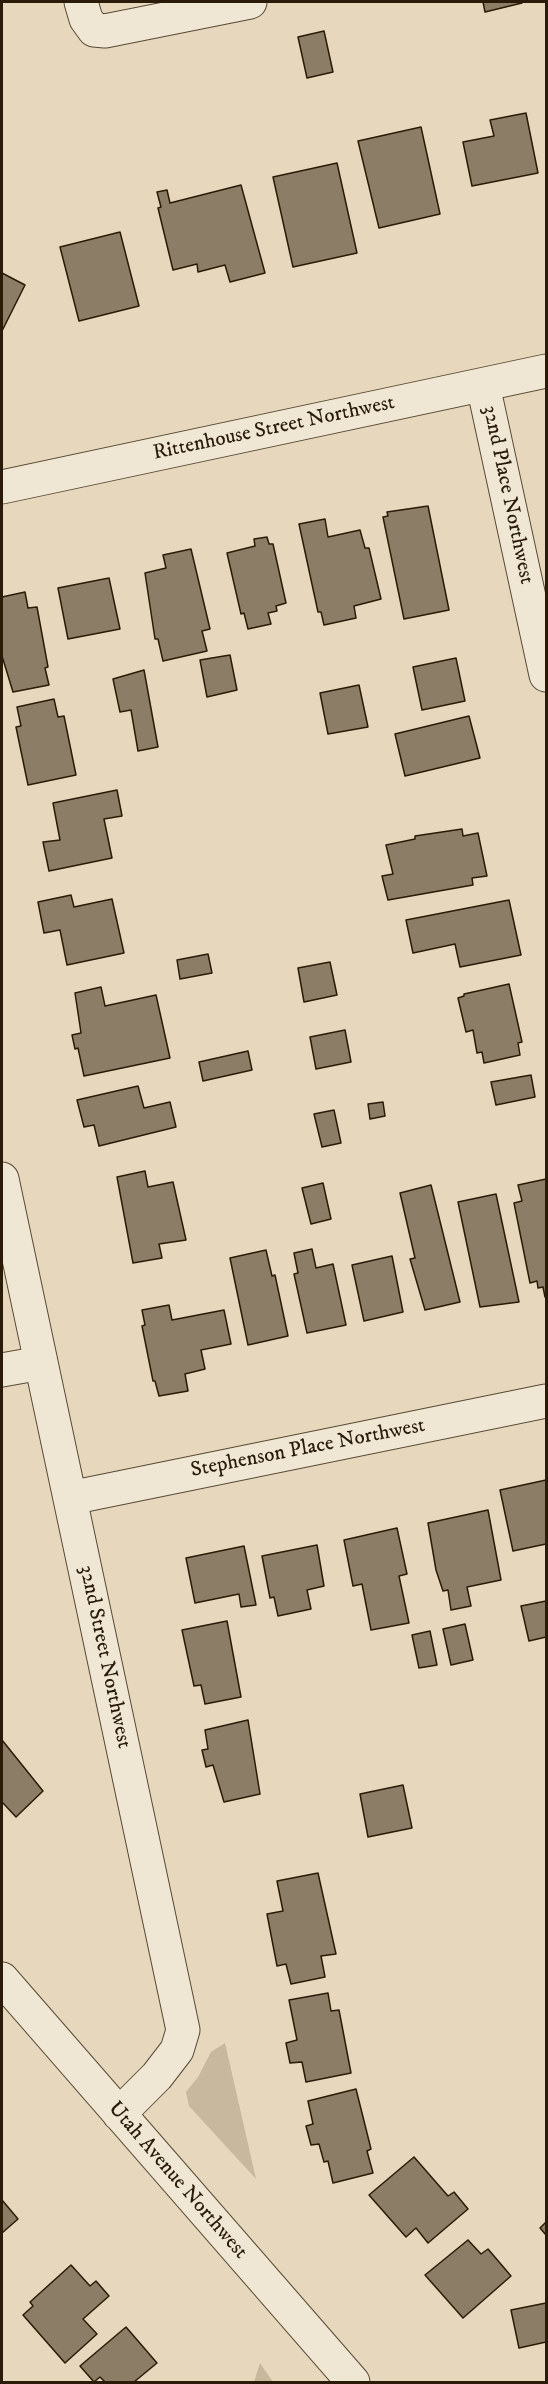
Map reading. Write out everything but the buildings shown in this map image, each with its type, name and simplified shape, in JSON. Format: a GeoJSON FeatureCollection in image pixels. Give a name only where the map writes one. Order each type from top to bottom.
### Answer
{"type":"FeatureCollection","features":[{"type":"Feature","properties":{"kind":"street"},"geometry":{"type":"LineString","coordinates":[[81,2],[86,19],[94,30],[105,31],[250,2]]}},
{"type":"Feature","properties":{"kind":"street","name":"Rittenhouse Street Northwest"},"geometry":{"type":"LineString","coordinates":[[2,487],[546,371]]}},
{"type":"Feature","properties":{"kind":"street","name":"32nd Place Northwest"},"geometry":{"type":"LineString","coordinates":[[483,385],[546,675]]}},
{"type":"Feature","properties":{"kind":"street","name":"32nd Street Northwest"},"geometry":{"type":"LineString","coordinates":[[2,1179],[183,2031],[177,2050],[119,2114]]}},
{"type":"Feature","properties":{"kind":"street"},"geometry":{"type":"LineString","coordinates":[[2,1370],[41,1363]]}},
{"type":"Feature","properties":{"kind":"street","name":"Stephenson Place Northwest"},"geometry":{"type":"LineString","coordinates":[[70,1498],[546,1401]]}},
{"type":"Feature","properties":{"kind":"street","name":"Utah Avenue Northwest"},"geometry":{"type":"LineString","coordinates":[[2,1979],[353,2382]]}},
{"type":"Feature","properties":{"kind":"shaded area"},"geometry":{"type":"Polygon","coordinates":[[[225,2043],[256,2179],[189,2106],[186,2092],[198,2077],[211,2052],[225,2043]]]}},
{"type":"Feature","properties":{"kind":"shaded area"},"geometry":{"type":"Polygon","coordinates":[[[260,2363],[273,2382],[254,2382],[260,2363]]]}}]}
